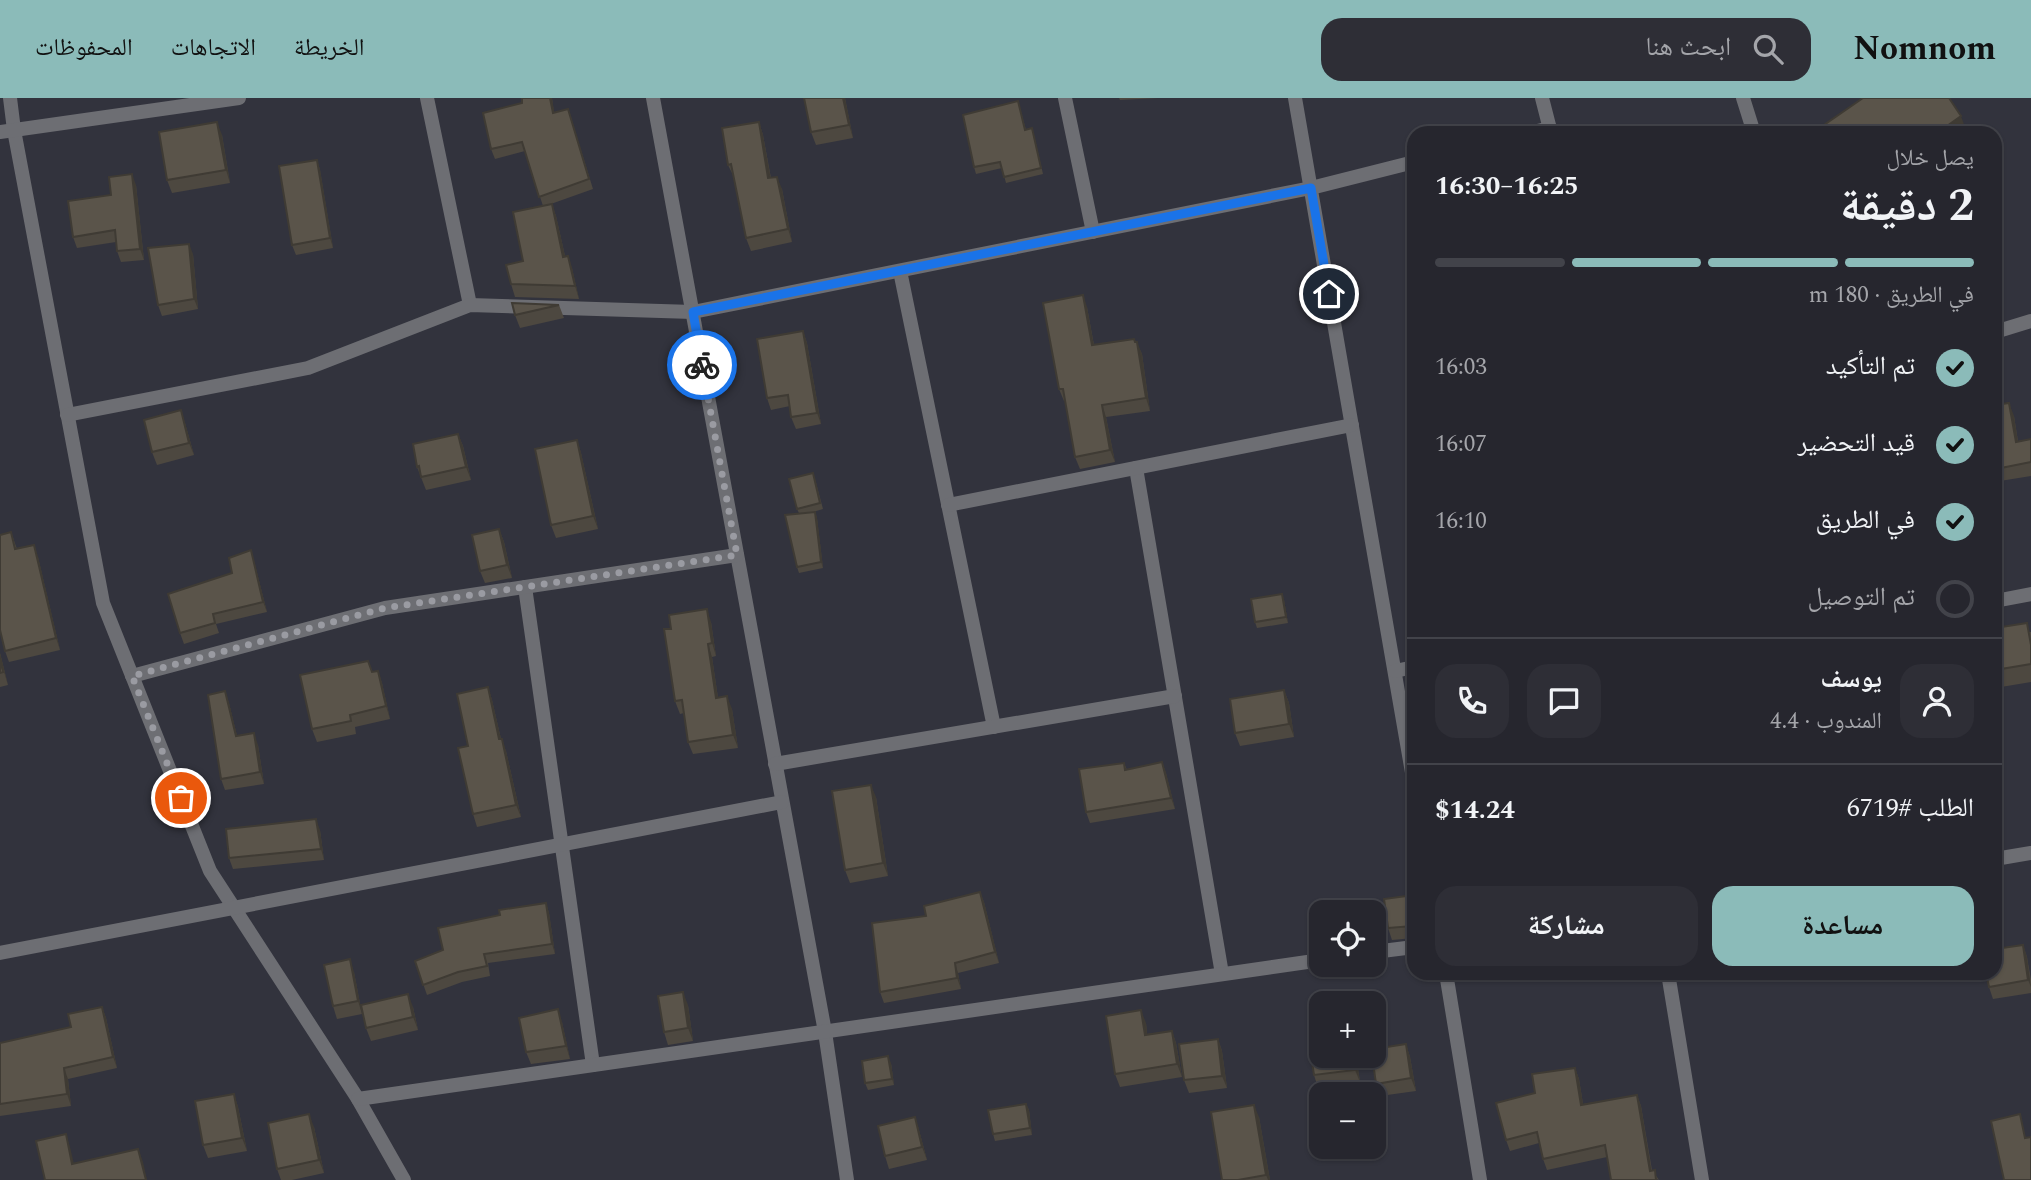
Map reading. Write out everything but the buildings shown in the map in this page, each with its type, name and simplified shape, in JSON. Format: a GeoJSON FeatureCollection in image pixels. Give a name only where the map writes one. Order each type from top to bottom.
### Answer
{"type":"FeatureCollection","features":[{"type":"Feature","properties":{"kind":"street"},"geometry":{"type":"LineString","coordinates":[[10,98],[7,131],[67,415],[103,603],[210,871],[358,1100],[404,1180]]}},
{"type":"Feature","properties":{"kind":"street"},"geometry":{"type":"LineString","coordinates":[[7,131],[239,98]]}},
{"type":"Feature","properties":{"kind":"street"},"geometry":{"type":"LineString","coordinates":[[427,98],[470,305]]}},
{"type":"Feature","properties":{"kind":"street"},"geometry":{"type":"LineString","coordinates":[[653,98],[825,1032],[848,1180]]}},
{"type":"Feature","properties":{"kind":"street"},"geometry":{"type":"LineString","coordinates":[[1065,98],[1093,232]]}},
{"type":"Feature","properties":{"kind":"street"},"geometry":{"type":"LineString","coordinates":[[1295,98],[1407,742]]}},
{"type":"Feature","properties":{"kind":"street"},"geometry":{"type":"LineString","coordinates":[[1542,98],[1549,126]]}},
{"type":"Feature","properties":{"kind":"street"},"geometry":{"type":"LineString","coordinates":[[1743,98],[1752,126]]}},
{"type":"Feature","properties":{"kind":"street"},"geometry":{"type":"LineString","coordinates":[[67,415],[308,368],[470,305],[693,312],[1311,188],[1407,164]]}},
{"type":"Feature","properties":{"kind":"street"},"geometry":{"type":"LineString","coordinates":[[900,271],[994,727]]}},
{"type":"Feature","properties":{"kind":"street"},"geometry":{"type":"LineString","coordinates":[[2002,330],[2031,321]]}},
{"type":"Feature","properties":{"kind":"street"},"geometry":{"type":"LineString","coordinates":[[948,505],[1352,425]]}},
{"type":"Feature","properties":{"kind":"street"},"geometry":{"type":"LineString","coordinates":[[1136,468],[1222,974]]}},
{"type":"Feature","properties":{"kind":"street"},"geometry":{"type":"LineString","coordinates":[[132,676],[385,608],[737,555]]}},
{"type":"Feature","properties":{"kind":"street"},"geometry":{"type":"LineString","coordinates":[[526,587],[593,1065]]}},
{"type":"Feature","properties":{"kind":"street"},"geometry":{"type":"LineString","coordinates":[[2002,599],[2031,594]]}},
{"type":"Feature","properties":{"kind":"street"},"geometry":{"type":"LineString","coordinates":[[1395,671],[1407,668]]}},
{"type":"Feature","properties":{"kind":"street"},"geometry":{"type":"LineString","coordinates":[[775,764],[1175,696]]}},
{"type":"Feature","properties":{"kind":"street"},"geometry":{"type":"LineString","coordinates":[[0,953],[782,802]]}},
{"type":"Feature","properties":{"kind":"street"},"geometry":{"type":"LineString","coordinates":[[2002,858],[2031,853]]}},
{"type":"Feature","properties":{"kind":"street"},"geometry":{"type":"LineString","coordinates":[[1386,950],[1407,948]]}},
{"type":"Feature","properties":{"kind":"street"},"geometry":{"type":"LineString","coordinates":[[358,1100],[1309,962]]}},
{"type":"Feature","properties":{"kind":"street"},"geometry":{"type":"LineString","coordinates":[[1447,980],[1480,1180]]}},
{"type":"Feature","properties":{"kind":"street"},"geometry":{"type":"LineString","coordinates":[[1669,980],[1702,1180]]}},
{"type":"Feature","properties":{"kind":"way so far"},"geometry":{"type":"LineString","coordinates":[[181,798],[132,676],[385,608],[737,555],[702,365]]}},
{"type":"Feature","properties":{"kind":"route"},"geometry":{"type":"LineString","coordinates":[[702,365],[693,312],[1311,188],[1329,294]]}}]}
